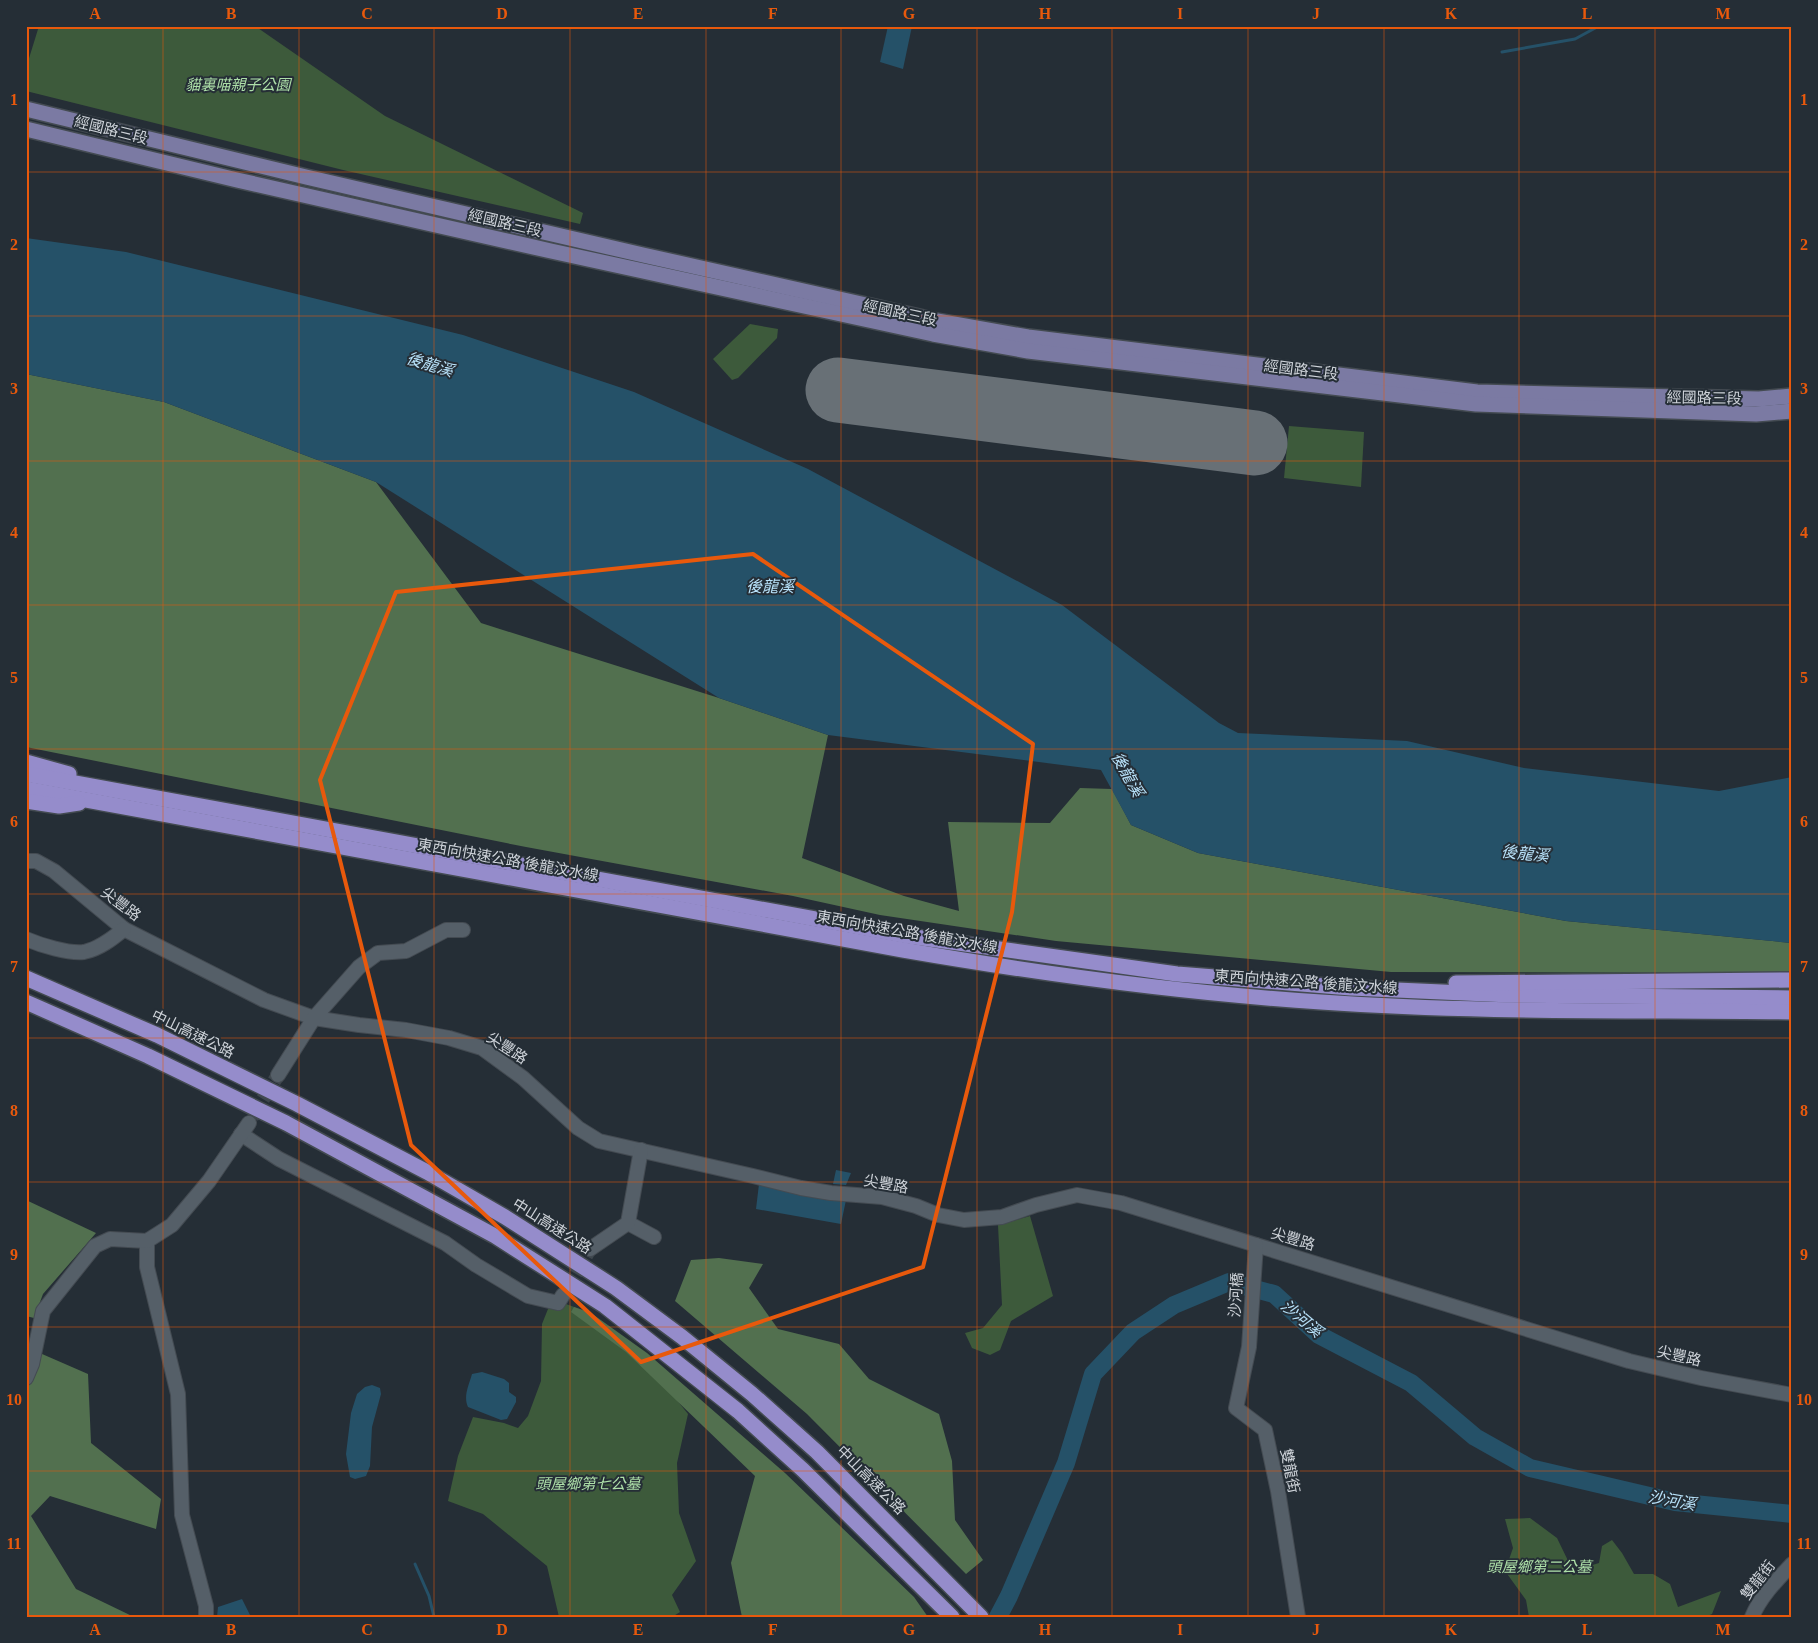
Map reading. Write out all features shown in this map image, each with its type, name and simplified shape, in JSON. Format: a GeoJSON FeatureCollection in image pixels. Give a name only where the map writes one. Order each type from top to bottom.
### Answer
{"type":"FeatureCollection","features":[{"type":"Feature","properties":{"kind":"highway"},"geometry":{"type":"LineString","coordinates":[[26,762],[83,778],[91,794],[59,806],[26,801]]}},
{"type":"Feature","properties":{"kind":"highway","name":"東西向快速公路 後龍汶水線"},"geometry":{"type":"LineString","coordinates":[[26,774],[91,794],[1000,967],[1176,990],[1322,1002],[1445,1008],[1790,1019]]}},
{"type":"Feature","properties":{"kind":"highway","name":"東西向快速公路 後龍汶水線"},"geometry":{"type":"LineString","coordinates":[[26,788],[91,794],[908,936],[1177,974],[1351,988],[1510,995],[1792,998]]}},
{"type":"Feature","properties":{"kind":"highway","name":"中山高速公路"},"geometry":{"type":"LineString","coordinates":[[26,978],[157,1035],[297,1104],[428,1172],[566,1254],[682,1337],[752,1394],[823,1458],[981,1617]]}},
{"type":"Feature","properties":{"kind":"highway"},"geometry":{"type":"LineString","coordinates":[[1351,988],[1399,984],[1792,980]]}},
{"type":"Feature","properties":{"kind":"highway"},"geometry":{"type":"LineString","coordinates":[[26,1002],[148,1056],[286,1123],[479,1227],[606,1306],[738,1411],[846,1510],[952,1617]]}},
{"type":"Feature","properties":{"kind":"main road","name":"經國路三段"},"geometry":{"type":"LineString","coordinates":[[26,109],[306,178],[937,321],[1028,337],[1476,392],[1759,400],[1792,396]]}},
{"type":"Feature","properties":{"kind":"main road","name":"經國路三段"},"geometry":{"type":"LineString","coordinates":[[26,130],[551,251],[933,334],[1028,351],[1476,404],[1756,414],[1792,411]]}},
{"type":"Feature","properties":{"kind":"street","name":"尖豐路"},"geometry":{"type":"LineString","coordinates":[[26,861],[36,862],[54,871],[124,929],[264,1000],[314,1018],[406,1030],[449,1038],[482,1048],[524,1078],[578,1128],[599,1141],[800,1188],[832,1194],[882,1197],[916,1206],[938,1216],[964,1220],[1002,1217],[1036,1205],[1078,1195],[1121,1203],[1630,1362],[1792,1395]]}},
{"type":"Feature","properties":{"kind":"street"},"geometry":{"type":"LineString","coordinates":[[26,939],[56,949],[82,952],[109,942],[124,929]]}},
{"type":"Feature","properties":{"kind":"street"},"geometry":{"type":"LineString","coordinates":[[278,1075],[314,1018],[359,967],[378,953],[406,951],[446,930],[463,930]]}},
{"type":"Feature","properties":{"kind":"street"},"geometry":{"type":"LineString","coordinates":[[26,1378],[32,1364],[43,1311],[95,1246],[110,1239],[147,1241],[172,1225],[209,1180],[245,1128],[280,1159],[444,1243],[528,1296],[558,1303],[563,1295]]}},
{"type":"Feature","properties":{"kind":"street"},"geometry":{"type":"LineString","coordinates":[[590,1249],[628,1223],[641,1150]]}},
{"type":"Feature","properties":{"kind":"street"},"geometry":{"type":"LineString","coordinates":[[628,1223],[654,1237]]}},
{"type":"Feature","properties":{"kind":"street"},"geometry":{"type":"LineString","coordinates":[[147,1241],[147,1267],[178,1394],[182,1515],[206,1606],[206,1617]]}},
{"type":"Feature","properties":{"kind":"street","name":"沙河橋"},"geometry":{"type":"LineString","coordinates":[[1249,1347],[1256,1244]]}},
{"type":"Feature","properties":{"kind":"street","name":"雙龍街"},"geometry":{"type":"LineString","coordinates":[[1249,1347],[1236,1408],[1265,1430],[1278,1490],[1298,1617]]}},
{"type":"Feature","properties":{"kind":"street","name":"雙龍街"},"geometry":{"type":"LineString","coordinates":[[1752,1617],[1758,1604],[1792,1564]]}},
{"type":"Feature","properties":{"kind":"highlighted area"},"geometry":{"type":"Polygon","coordinates":[[[753,554],[1033,744],[1012,912],[923,1267],[641,1362],[411,1145],[320,780],[396,592],[753,554]]]}},
{"type":"Feature","properties":{"kind":"green space","name":"貓裏喵親子公園"},"geometry":{"type":"Polygon","coordinates":[[[39,26],[255,26],[385,116],[583,213],[580,224],[343,170],[26,91],[26,68],[39,26]]]}},
{"type":"Feature","properties":{"kind":"green space"},"geometry":{"type":"Polygon","coordinates":[[[750,324],[778,329],[777,338],[738,378],[732,380],[713,359],[750,324]]]}},
{"type":"Feature","properties":{"kind":"green space"},"geometry":{"type":"Polygon","coordinates":[[[26,374],[164,402],[376,482],[481,623],[719,698],[828,735],[802,858],[904,896],[959,911],[948,822],[1050,823],[1080,788],[1112,789],[1131,825],[1198,853],[1566,921],[1792,943],[1792,973],[1391,972],[1056,941],[880,915],[793,896],[526,847],[26,747],[26,374]]]}},
{"type":"Feature","properties":{"kind":"green space"},"geometry":{"type":"Polygon","coordinates":[[[1289,426],[1364,432],[1361,487],[1284,478],[1289,426]]]}},
{"type":"Feature","properties":{"kind":"green space"},"geometry":{"type":"Polygon","coordinates":[[[26,1200],[96,1233],[43,1294],[34,1318],[26,1316],[26,1200]]]}},
{"type":"Feature","properties":{"kind":"green space"},"geometry":{"type":"Polygon","coordinates":[[[1030,1216],[1053,1296],[1011,1321],[1000,1350],[990,1355],[972,1348],[965,1333],[983,1328],[1002,1305],[998,1225],[1030,1216]]]}},
{"type":"Feature","properties":{"kind":"green space"},"geometry":{"type":"Polygon","coordinates":[[[719,1258],[763,1264],[749,1288],[778,1329],[839,1344],[869,1379],[939,1414],[952,1461],[955,1520],[983,1560],[966,1574],[807,1414],[675,1301],[691,1260],[719,1258]]]}},
{"type":"Feature","properties":{"kind":"green space","name":"頭屋鄉第七公墓"},"geometry":{"type":"Polygon","coordinates":[[[552,1299],[591,1313],[668,1389],[688,1414],[677,1463],[679,1513],[696,1561],[672,1595],[680,1612],[672,1617],[559,1617],[547,1566],[483,1514],[448,1501],[458,1456],[473,1417],[504,1423],[518,1428],[528,1416],[541,1381],[542,1324],[552,1299]]]}},
{"type":"Feature","properties":{"kind":"green space"},"geometry":{"type":"Polygon","coordinates":[[[574,1307],[591,1313],[647,1353],[785,1473],[914,1597],[928,1617],[742,1617],[731,1563],[755,1476],[626,1352],[571,1312],[574,1307]]]}},
{"type":"Feature","properties":{"kind":"green space"},"geometry":{"type":"Polygon","coordinates":[[[26,1347],[88,1374],[91,1443],[161,1499],[156,1529],[50,1496],[31,1516],[76,1589],[134,1617],[26,1617],[26,1347]]]}},
{"type":"Feature","properties":{"kind":"green space","name":"頭屋鄉第二公墓"},"geometry":{"type":"Polygon","coordinates":[[[1530,1518],[1557,1538],[1573,1571],[1599,1563],[1602,1546],[1612,1540],[1634,1574],[1653,1574],[1670,1584],[1678,1607],[1721,1591],[1712,1614],[1705,1617],[1529,1617],[1526,1600],[1505,1571],[1513,1548],[1505,1519],[1530,1518]]]}},
{"type":"Feature","properties":{"kind":"water"},"geometry":{"type":"Polygon","coordinates":[[[888,26],[912,26],[903,69],[880,62],[888,26]]]}},
{"type":"Feature","properties":{"kind":"water","name":"後龍溪"},"geometry":{"type":"Polygon","coordinates":[[[26,238],[126,252],[463,335],[634,392],[808,469],[1062,605],[1219,723],[1238,733],[1407,741],[1524,768],[1719,791],[1792,777],[1792,943],[1566,921],[1198,853],[1131,825],[1101,770],[828,735],[719,698],[376,482],[164,402],[26,374],[26,238]]]}},
{"type":"Feature","properties":{"kind":"water"},"geometry":{"type":"Polygon","coordinates":[[[836,1170],[851,1173],[846,1185],[833,1184],[836,1170]]]}},
{"type":"Feature","properties":{"kind":"water"},"geometry":{"type":"Polygon","coordinates":[[[759,1184],[815,1198],[846,1200],[841,1224],[756,1209],[759,1184]]]}},
{"type":"Feature","properties":{"kind":"water"},"geometry":{"type":"Polygon","coordinates":[[[482,1372],[504,1379],[509,1383],[509,1392],[516,1397],[516,1402],[507,1419],[501,1420],[468,1407],[466,1395],[472,1374],[482,1372]]]}},
{"type":"Feature","properties":{"kind":"water"},"geometry":{"type":"Polygon","coordinates":[[[372,1385],[380,1388],[381,1394],[372,1427],[370,1466],[366,1476],[355,1479],[350,1477],[346,1454],[351,1413],[357,1394],[365,1387],[372,1385]]]}},
{"type":"Feature","properties":{"kind":"water"},"geometry":{"type":"Polygon","coordinates":[[[242,1599],[251,1617],[217,1617],[218,1607],[242,1599]]]}},
{"type":"Feature","properties":{"kind":"waterway"},"geometry":{"type":"LineString","coordinates":[[1502,52],[1575,39],[1599,26]]}},
{"type":"Feature","properties":{"kind":"waterway","name":"沙河溪"},"geometry":{"type":"LineString","coordinates":[[998,1617],[1009,1596],[1066,1463],[1093,1374],[1133,1332],[1174,1305],[1229,1282],[1274,1294],[1319,1335],[1411,1383],[1475,1437],[1530,1468],[1675,1502],[1792,1514]]}},
{"type":"Feature","properties":{"kind":"waterway"},"geometry":{"type":"LineString","coordinates":[[415,1564],[429,1596],[434,1617]]}},
{"type":"Feature","properties":{"kind":"runway"},"geometry":{"type":"LineString","coordinates":[[838,390],[1255,443]]}},
{"type":"Feature","properties":{"kind":"tunnel"},"geometry":{"type":"LineString","coordinates":[[252,1117],[278,1075]]}},
{"type":"Feature","properties":{"kind":"tunnel"},"geometry":{"type":"LineString","coordinates":[[565,1292],[590,1249]]}}]}
